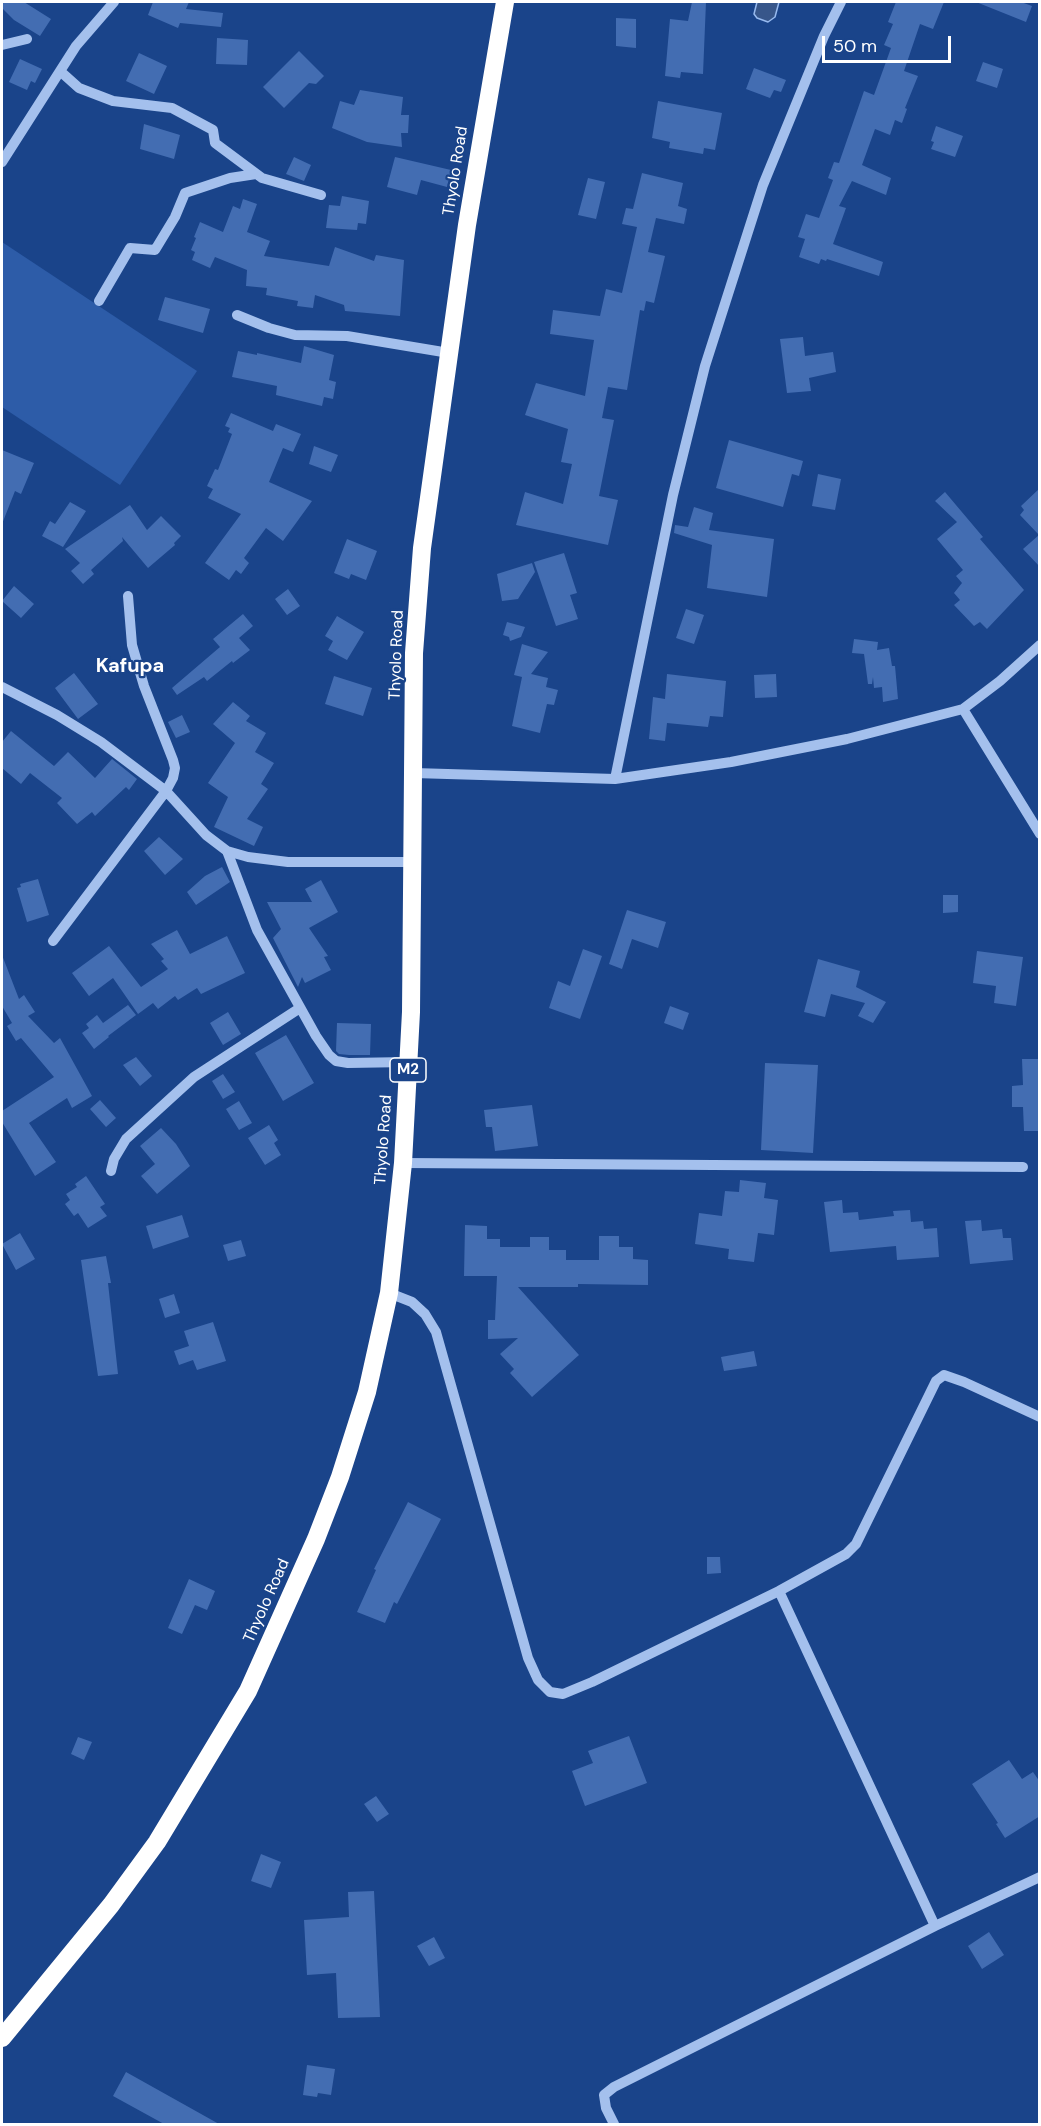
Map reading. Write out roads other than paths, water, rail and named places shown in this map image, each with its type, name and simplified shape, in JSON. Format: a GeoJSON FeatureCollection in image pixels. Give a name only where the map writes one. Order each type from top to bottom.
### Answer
{"type":"FeatureCollection","features":[{"type":"Feature","properties":{"kind":"highway","name":"Thyolo Road"},"geometry":{"type":"LineString","coordinates":[[2,2038],[111,1905],[157,1842],[248,1690],[316,1539],[340,1477],[367,1392],[389,1293],[403,1163],[411,1012],[414,653],[422,548],[467,225],[504,2]]}},
{"type":"Feature","properties":{"kind":"street"},"geometry":{"type":"LineString","coordinates":[[2,162],[76,46],[114,2]]}},
{"type":"Feature","properties":{"kind":"street"},"geometry":{"type":"LineString","coordinates":[[615,779],[673,495],[705,366],[763,185],[841,2]]}},
{"type":"Feature","properties":{"kind":"street"},"geometry":{"type":"LineString","coordinates":[[2,45],[27,39]]}},
{"type":"Feature","properties":{"kind":"street"},"geometry":{"type":"LineString","coordinates":[[60,71],[79,88],[113,100],[172,108],[213,130],[214,143],[262,178],[321,195]]}},
{"type":"Feature","properties":{"kind":"street"},"geometry":{"type":"LineString","coordinates":[[99,301],[130,248],[155,250],[175,217],[185,194],[230,178],[256,174]]}},
{"type":"Feature","properties":{"kind":"street"},"geometry":{"type":"LineString","coordinates":[[237,315],[269,328],[295,335],[347,336],[449,353]]}},
{"type":"Feature","properties":{"kind":"street"},"geometry":{"type":"LineString","coordinates":[[54,941],[166,791],[173,778],[175,768],[173,760],[144,686],[132,645],[128,596]]}},
{"type":"Feature","properties":{"kind":"street"},"geometry":{"type":"LineString","coordinates":[[414,773],[615,779],[731,762],[847,739],[963,709],[1000,681],[1040,645]]}},
{"type":"Feature","properties":{"kind":"street"},"geometry":{"type":"LineString","coordinates":[[2,687],[57,715],[101,742],[166,791],[206,835],[227,851],[248,857],[288,862],[412,862]]}},
{"type":"Feature","properties":{"kind":"street"},"geometry":{"type":"LineString","coordinates":[[963,709],[1040,834]]}},
{"type":"Feature","properties":{"kind":"street"},"geometry":{"type":"LineString","coordinates":[[227,851],[257,930],[329,1055],[336,1061],[348,1063],[408,1062]]}},
{"type":"Feature","properties":{"kind":"street"},"geometry":{"type":"LineString","coordinates":[[111,1171],[126,1139],[194,1077],[300,1008]]}},
{"type":"Feature","properties":{"kind":"street"},"geometry":{"type":"LineString","coordinates":[[403,1163],[1023,1167]]}},
{"type":"Feature","properties":{"kind":"street"},"geometry":{"type":"LineString","coordinates":[[389,1293],[412,1302],[425,1314],[436,1332],[528,1658],[538,1680],[550,1692],[563,1694],[592,1682],[778,1591],[846,1554],[856,1544],[936,1381],[944,1375],[1040,1417]]}},
{"type":"Feature","properties":{"kind":"street"},"geometry":{"type":"LineString","coordinates":[[778,1591],[935,1926]]}},
{"type":"Feature","properties":{"kind":"street"},"geometry":{"type":"LineString","coordinates":[[614,2124],[606,2108],[604,2095],[614,2086],[935,1926],[1040,1877]]}},
{"type":"Feature","properties":{"kind":"district","name":"Kafupa"},"geometry":{"type":"Point","coordinates":[130,667]}}]}
